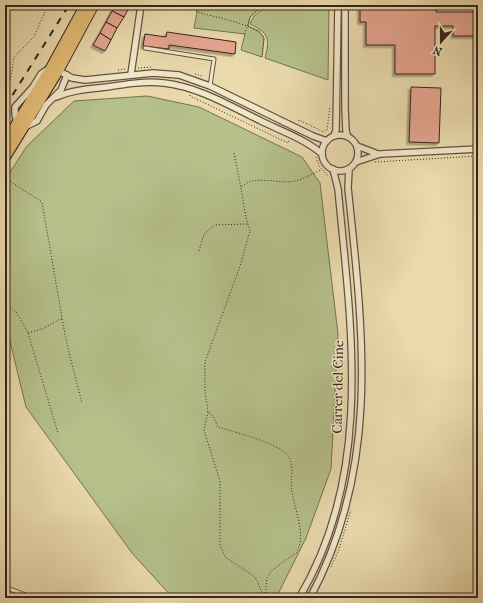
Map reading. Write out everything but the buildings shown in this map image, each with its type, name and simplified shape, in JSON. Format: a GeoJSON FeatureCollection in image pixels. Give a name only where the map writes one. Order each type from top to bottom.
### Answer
{"type":"FeatureCollection","features":[{"type":"Feature","properties":{"kind":"highway"},"geometry":{"type":"LineString","coordinates":[[58,71],[85,5]]}},
{"type":"Feature","properties":{"kind":"highway"},"geometry":{"type":"LineString","coordinates":[[5,158],[21,125],[58,71],[94,5]]}},
{"type":"Feature","properties":{"kind":"highway"},"geometry":{"type":"LineString","coordinates":[[5,142],[21,125]]}},
{"type":"Feature","properties":{"kind":"street"},"geometry":{"type":"LineString","coordinates":[[131,74],[142,5]]}},
{"type":"Feature","properties":{"kind":"street"},"geometry":{"type":"LineString","coordinates":[[322,154],[327,141],[334,136],[336,130],[338,5]]}},
{"type":"Feature","properties":{"kind":"street"},"geometry":{"type":"LineString","coordinates":[[345,5],[345,108],[348,137],[357,146],[380,154]]}},
{"type":"Feature","properties":{"kind":"street"},"geometry":{"type":"LineString","coordinates":[[58,71],[78,80],[153,73],[172,74],[196,80],[327,141]]}},
{"type":"Feature","properties":{"kind":"street"},"geometry":{"type":"LineString","coordinates":[[21,125],[33,125],[46,105],[56,97],[61,90],[58,71]]}},
{"type":"Feature","properties":{"kind":"street"},"geometry":{"type":"LineString","coordinates":[[56,97],[68,92],[131,84],[152,82],[176,85],[206,95],[292,139],[309,144],[322,154],[325,163],[333,169],[344,170],[356,162],[380,154],[478,149]]}},
{"type":"Feature","properties":{"kind":"street"},"geometry":{"type":"LineString","coordinates":[[334,136],[348,137]]}},
{"type":"Feature","properties":{"kind":"street"},"geometry":{"type":"LineString","coordinates":[[356,162],[358,151],[357,146]]}},
{"type":"Feature","properties":{"kind":"street","name":"Carrer del Cine"},"geometry":{"type":"LineString","coordinates":[[310,598],[323,574],[341,528],[350,495],[358,440],[361,402],[361,331],[348,188],[349,168]]}},
{"type":"Feature","properties":{"kind":"street","name":"Carrer del Cine"},"geometry":{"type":"LineString","coordinates":[[299,598],[314,570],[332,525],[341,492],[349,439],[353,367],[351,331],[338,189],[333,169]]}},
{"type":"Feature","properties":{"kind":"lane"},"geometry":{"type":"LineString","coordinates":[[145,48],[214,58],[210,86]]}},
{"type":"Feature","properties":{"kind":"lane"},"geometry":{"type":"LineString","coordinates":[[5,586],[33,598]]}},
{"type":"Feature","properties":{"kind":"path"},"geometry":{"type":"LineString","coordinates":[[5,87],[10,82],[14,57],[34,37],[48,5]]}},
{"type":"Feature","properties":{"kind":"path"},"geometry":{"type":"LineString","coordinates":[[195,5],[197,12],[248,26],[259,31],[264,38],[262,57]]}},
{"type":"Feature","properties":{"kind":"path"},"geometry":{"type":"LineString","coordinates":[[245,34],[250,17],[262,5]]}},
{"type":"Feature","properties":{"kind":"path"},"geometry":{"type":"LineString","coordinates":[[288,143],[190,96],[191,93],[292,139]]}},
{"type":"Feature","properties":{"kind":"path"},"geometry":{"type":"LineString","coordinates":[[297,128],[300,123],[322,134],[326,133],[330,130],[331,108]]}},
{"type":"Feature","properties":{"kind":"path"},"geometry":{"type":"LineString","coordinates":[[234,153],[250,231],[240,266],[205,362],[205,391],[208,412],[204,430],[220,481],[220,545],[225,557],[255,577],[265,597]]}},
{"type":"Feature","properties":{"kind":"path"},"geometry":{"type":"LineString","coordinates":[[313,153],[322,169],[329,177]]}},
{"type":"Feature","properties":{"kind":"path"},"geometry":{"type":"LineString","coordinates":[[371,162],[478,156]]}},
{"type":"Feature","properties":{"kind":"path"},"geometry":{"type":"LineString","coordinates":[[241,188],[245,183],[255,181],[293,182],[322,169]]}},
{"type":"Feature","properties":{"kind":"path"},"geometry":{"type":"LineString","coordinates":[[5,178],[42,202],[62,318],[82,403]]}},
{"type":"Feature","properties":{"kind":"path"},"geometry":{"type":"LineString","coordinates":[[199,251],[204,234],[215,225],[248,224]]}},
{"type":"Feature","properties":{"kind":"path"},"geometry":{"type":"LineString","coordinates":[[5,302],[17,313],[28,333],[58,433]]}},
{"type":"Feature","properties":{"kind":"path"},"geometry":{"type":"LineString","coordinates":[[28,333],[42,329],[62,318]]}},
{"type":"Feature","properties":{"kind":"path"},"geometry":{"type":"LineString","coordinates":[[208,412],[213,416],[218,427],[277,447],[287,454],[292,465],[291,491],[299,530],[299,548],[297,552],[271,571],[267,578],[265,597]]}},
{"type":"Feature","properties":{"kind":"path"},"geometry":{"type":"LineString","coordinates":[[330,570],[338,552],[351,510]]}},
{"type":"Feature","properties":{"kind":"green space"},"geometry":{"type":"Polygon","coordinates":[[[263,5],[250,17],[248,26],[259,31],[264,38],[262,57],[241,50],[245,34],[194,28],[197,12],[195,6],[263,5]]]}},
{"type":"Feature","properties":{"kind":"green space"},"geometry":{"type":"Polygon","coordinates":[[[267,5],[329,5],[328,80],[265,58],[267,46],[266,37],[261,30],[250,24],[254,16],[267,5]]]}},
{"type":"Feature","properties":{"kind":"green space"},"geometry":{"type":"Polygon","coordinates":[[[147,96],[199,107],[302,157],[320,183],[338,334],[331,469],[306,538],[276,598],[173,598],[132,553],[26,407],[5,321],[5,180],[27,146],[74,101],[147,96]]]}},
{"type":"Feature","properties":{"kind":"railway"},"geometry":{"type":"LineString","coordinates":[[5,107],[69,5]]}}]}
